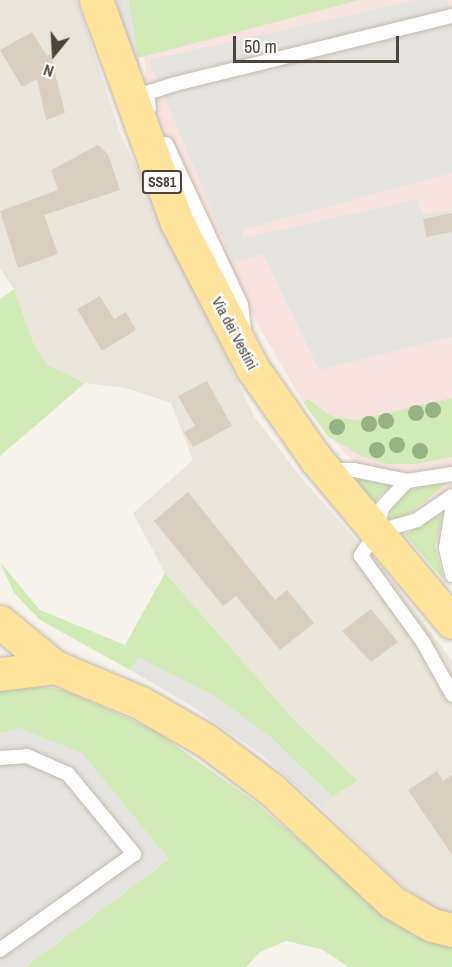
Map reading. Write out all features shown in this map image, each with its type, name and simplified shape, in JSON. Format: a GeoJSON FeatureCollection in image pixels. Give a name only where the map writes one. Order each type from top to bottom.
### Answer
{"type":"FeatureCollection","features":[{"type":"Feature","properties":{"kind":"main road","name":"Via dei Vestini"},"geometry":{"type":"LineString","coordinates":[[96,0],[177,222],[246,356],[282,414],[325,470],[452,622]]}},
{"type":"Feature","properties":{"kind":"main road"},"geometry":{"type":"LineString","coordinates":[[0,622],[55,667],[141,703],[207,741],[272,790],[392,902],[432,925],[452,930]]}},
{"type":"Feature","properties":{"kind":"main road"},"geometry":{"type":"LineString","coordinates":[[0,674],[55,667]]}},
{"type":"Feature","properties":{"kind":"lane"},"geometry":{"type":"LineString","coordinates":[[246,356],[242,305],[169,153],[146,101],[147,93],[452,16]]}},
{"type":"Feature","properties":{"kind":"lane"},"geometry":{"type":"LineString","coordinates":[[325,470],[354,470],[407,481],[452,474]]}},
{"type":"Feature","properties":{"kind":"lane"},"geometry":{"type":"LineString","coordinates":[[407,481],[382,508],[376,531],[361,556],[423,642],[452,694]]}},
{"type":"Feature","properties":{"kind":"lane"},"geometry":{"type":"LineString","coordinates":[[376,531],[417,520],[452,496]]}},
{"type":"Feature","properties":{"kind":"lane"},"geometry":{"type":"LineString","coordinates":[[452,510],[446,548],[452,575]]}},
{"type":"Feature","properties":{"kind":"lane"},"geometry":{"type":"LineString","coordinates":[[0,758],[27,756],[68,774],[134,854],[0,951]]}},
{"type":"Feature","properties":{"kind":"shaded area"},"geometry":{"type":"Polygon","coordinates":[[[0,0],[77,0],[120,133],[254,416],[300,476],[397,587],[452,661],[452,913],[434,911],[389,874],[323,809],[332,797],[358,781],[296,722],[165,573],[133,513],[193,460],[171,403],[126,388],[85,383],[46,364],[33,342],[14,289],[0,269],[0,0]]]}},
{"type":"Feature","properties":{"kind":"shaded area"},"geometry":{"type":"Polygon","coordinates":[[[105,0],[128,0],[141,73],[133,78],[105,0]]]}},
{"type":"Feature","properties":{"kind":"shaded area"},"geometry":{"type":"Polygon","coordinates":[[[360,0],[452,0],[452,559],[328,436],[303,402],[194,215],[134,83],[146,76],[144,56],[360,0]]]}},
{"type":"Feature","properties":{"kind":"shaded area"},"geometry":{"type":"Polygon","coordinates":[[[416,0],[447,0],[452,26],[452,173],[242,230],[244,238],[418,199],[422,214],[452,210],[452,337],[319,370],[263,254],[234,263],[149,60],[416,0]]]}},
{"type":"Feature","properties":{"kind":"shaded area"},"geometry":{"type":"Polygon","coordinates":[[[139,658],[215,696],[267,734],[332,797],[323,809],[262,755],[193,707],[130,670],[139,658]]]}},
{"type":"Feature","properties":{"kind":"shaded area"},"geometry":{"type":"Polygon","coordinates":[[[19,728],[82,753],[169,859],[25,967],[0,967],[0,733],[19,728]]]}},
{"type":"Feature","properties":{"kind":"green space"},"geometry":{"type":"Polygon","coordinates":[[[128,0],[360,0],[138,58],[128,0]]]}},
{"type":"Feature","properties":{"kind":"green space"},"geometry":{"type":"Polygon","coordinates":[[[14,289],[33,342],[46,364],[85,383],[0,456],[0,299],[14,289]]]}},
{"type":"Feature","properties":{"kind":"green space"},"geometry":{"type":"Polygon","coordinates":[[[452,398],[452,457],[416,464],[389,464],[363,457],[328,436],[303,402],[308,399],[331,416],[356,420],[452,398]]]}},
{"type":"Feature","properties":{"kind":"green space"},"geometry":{"type":"Polygon","coordinates":[[[350,475],[371,481],[390,484],[375,502],[350,475]]]}},
{"type":"Feature","properties":{"kind":"green space"},"geometry":{"type":"Polygon","coordinates":[[[447,483],[405,517],[389,519],[391,506],[402,495],[419,487],[447,483]]]}},
{"type":"Feature","properties":{"kind":"green space"},"geometry":{"type":"Polygon","coordinates":[[[445,506],[435,545],[444,580],[405,535],[445,506]]]}},
{"type":"Feature","properties":{"kind":"green space"},"geometry":{"type":"Polygon","coordinates":[[[0,562],[40,610],[125,645],[165,573],[296,722],[358,781],[332,797],[267,734],[139,658],[130,670],[40,620],[14,593],[0,562]]]}},
{"type":"Feature","properties":{"kind":"green space"},"geometry":{"type":"Polygon","coordinates":[[[38,685],[67,691],[154,730],[255,802],[368,900],[452,945],[452,967],[349,967],[321,949],[286,941],[260,952],[246,967],[25,967],[169,859],[19,729],[0,733],[0,690],[38,685]]]}},
{"type":"Feature","properties":{"kind":"building"},"geometry":{"type":"Polygon","coordinates":[[[32,32],[47,56],[50,54],[65,113],[46,120],[37,79],[22,87],[0,50],[32,32]]]}},
{"type":"Feature","properties":{"kind":"building"},"geometry":{"type":"Polygon","coordinates":[[[98,145],[108,154],[120,190],[44,215],[58,254],[18,268],[0,211],[58,190],[51,170],[98,145]]]}},
{"type":"Feature","properties":{"kind":"building"},"geometry":{"type":"Polygon","coordinates":[[[452,213],[452,232],[426,237],[423,219],[452,213]]]}},
{"type":"Feature","properties":{"kind":"building"},"geometry":{"type":"Polygon","coordinates":[[[100,296],[114,319],[126,312],[136,330],[102,351],[77,309],[100,296]]]}},
{"type":"Feature","properties":{"kind":"building"},"geometry":{"type":"Polygon","coordinates":[[[207,381],[232,426],[193,447],[184,432],[195,426],[178,396],[207,381]]]}},
{"type":"Feature","properties":{"kind":"building"},"geometry":{"type":"Polygon","coordinates":[[[188,492],[275,600],[287,590],[314,623],[280,650],[236,596],[223,606],[154,521],[188,492]]]}},
{"type":"Feature","properties":{"kind":"building"},"geometry":{"type":"Polygon","coordinates":[[[371,609],[398,642],[371,662],[342,631],[371,609]]]}},
{"type":"Feature","properties":{"kind":"building"},"geometry":{"type":"Polygon","coordinates":[[[437,771],[443,781],[452,775],[452,855],[408,790],[437,771]]]}}]}
